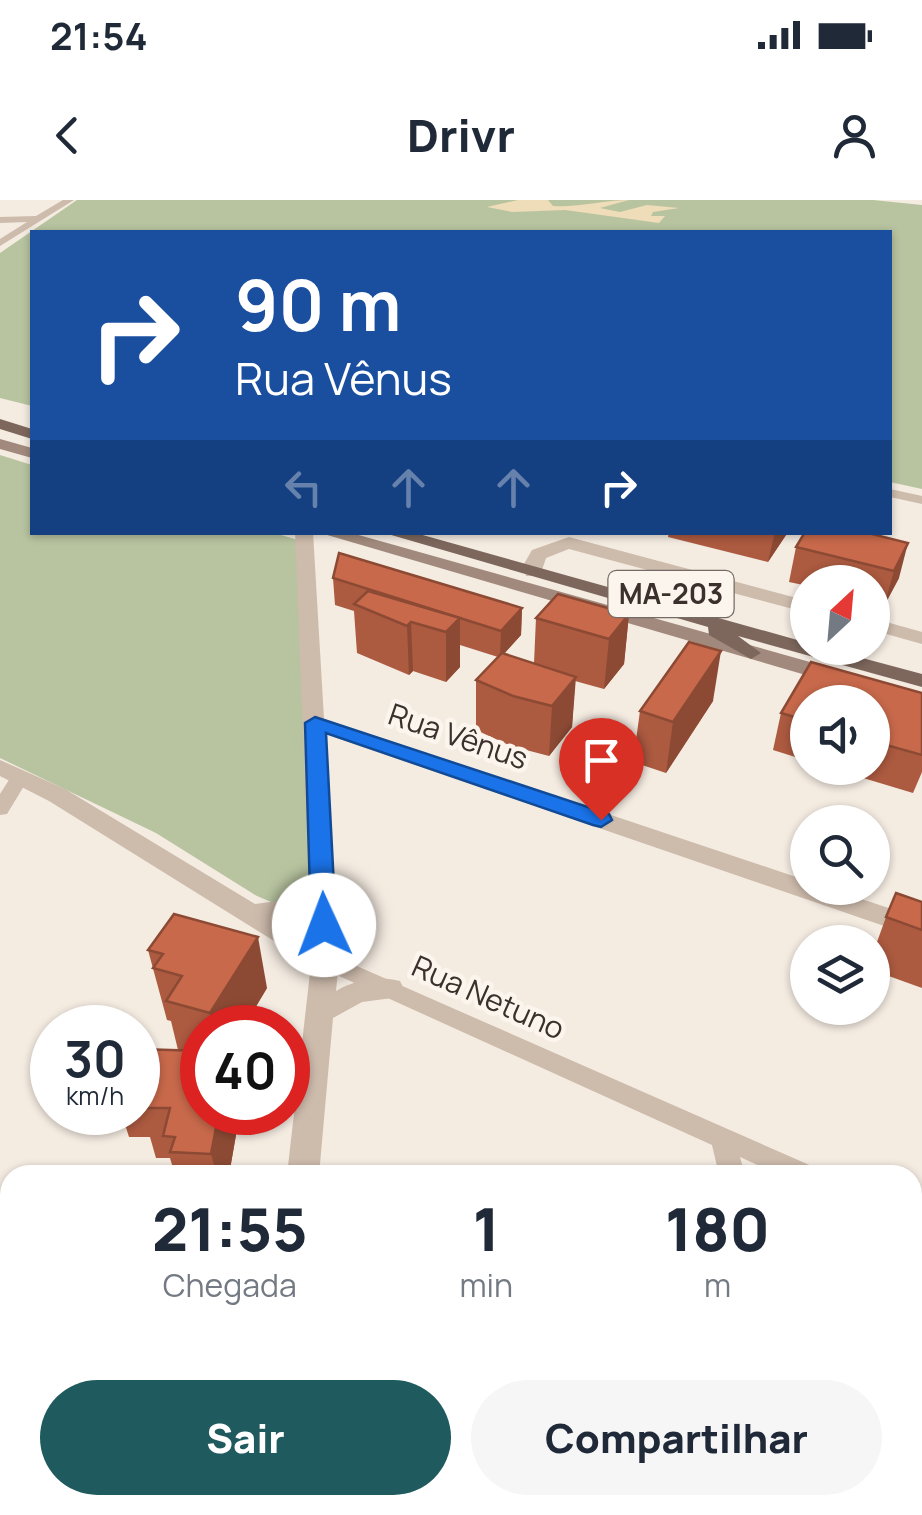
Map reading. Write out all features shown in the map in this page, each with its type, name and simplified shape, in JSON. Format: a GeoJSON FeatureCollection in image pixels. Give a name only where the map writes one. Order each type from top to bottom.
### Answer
{"type":"FeatureCollection","features":[{"type":"Feature","properties":{"kind":"main road"},"geometry":{"type":"LineString","coordinates":[[0,412],[30,420]]}},
{"type":"Feature","properties":{"kind":"main road"},"geometry":{"type":"LineString","coordinates":[[0,424],[30,433]]}},
{"type":"Feature","properties":{"kind":"main road"},"geometry":{"type":"LineString","coordinates":[[0,444],[30,453]]}},
{"type":"Feature","properties":{"kind":"main road"},"geometry":{"type":"LineString","coordinates":[[319,535],[922,702]]}},
{"type":"Feature","properties":{"kind":"main road","name":"MA-203"},"geometry":{"type":"LineString","coordinates":[[403,535],[790,628]]}},
{"type":"Feature","properties":{"kind":"main road","name":"MA-203"},"geometry":{"type":"LineString","coordinates":[[452,535],[700,619],[922,680]]}},
{"type":"Feature","properties":{"kind":"main road"},"geometry":{"type":"LineString","coordinates":[[700,619],[751,652]]}},
{"type":"Feature","properties":{"kind":"main road"},"geometry":{"type":"LineString","coordinates":[[890,654],[922,663]]}},
{"type":"Feature","properties":{"kind":"street"},"geometry":{"type":"LineString","coordinates":[[0,244],[69,200]]}},
{"type":"Feature","properties":{"kind":"street"},"geometry":{"type":"LineString","coordinates":[[0,220],[40,219]]}},
{"type":"Feature","properties":{"kind":"street"},"geometry":{"type":"LineString","coordinates":[[892,493],[922,500]]}},
{"type":"Feature","properties":{"kind":"street"},"geometry":{"type":"LineString","coordinates":[[304,1165],[325,960],[315,723],[319,535]]}},
{"type":"Feature","properties":{"kind":"street"},"geometry":{"type":"LineString","coordinates":[[534,565],[541,550],[568,538],[790,602]]}},
{"type":"Feature","properties":{"kind":"street"},"geometry":{"type":"LineString","coordinates":[[890,629],[922,638]]}},
{"type":"Feature","properties":{"kind":"street","name":"Rua Vênus"},"geometry":{"type":"LineString","coordinates":[[315,723],[922,928]]}},
{"type":"Feature","properties":{"kind":"street"},"geometry":{"type":"LineString","coordinates":[[0,809],[11,772]]}},
{"type":"Feature","properties":{"kind":"street","name":"Rua Netuno"},"geometry":{"type":"LineString","coordinates":[[11,772],[325,960],[782,1165]]}},
{"type":"Feature","properties":{"kind":"street"},"geometry":{"type":"LineString","coordinates":[[249,915],[292,908],[322,890]]}},
{"type":"Feature","properties":{"kind":"street"},"geometry":{"type":"LineString","coordinates":[[320,1013],[357,992],[390,990]]}},
{"type":"Feature","properties":{"kind":"street"},"geometry":{"type":"LineString","coordinates":[[723,1140],[729,1165]]}},
{"type":"Feature","properties":{"kind":"green space"},"geometry":{"type":"Polygon","coordinates":[[[77,200],[873,200],[922,205],[922,489],[892,482],[892,230],[33,230],[77,200]]]}},
{"type":"Feature","properties":{"kind":"green space"},"geometry":{"type":"Polygon","coordinates":[[[30,232],[30,406],[0,398],[0,253],[30,232]]]}},
{"type":"Feature","properties":{"kind":"green space"},"geometry":{"type":"Polygon","coordinates":[[[0,455],[30,464],[30,535],[281,535],[298,540],[311,891],[276,904],[257,896],[156,833],[0,758],[0,455]]]}},
{"type":"Feature","properties":{"kind":"sand"},"geometry":{"type":"Polygon","coordinates":[[[518,200],[548,200],[553,206],[562,206],[629,200],[600,208],[620,212],[647,205],[679,208],[653,212],[651,216],[665,216],[659,223],[565,210],[512,212],[487,207],[518,200]]]}},
{"type":"Feature","properties":{"kind":"building"},"geometry":{"type":"Polygon","coordinates":[[[803,535],[876,535],[908,543],[894,571],[890,565],[870,565],[796,547],[803,535]]]}},
{"type":"Feature","properties":{"kind":"building"},"geometry":{"type":"Polygon","coordinates":[[[339,553],[522,608],[501,631],[333,578],[339,553]]]}},
{"type":"Feature","properties":{"kind":"building"},"geometry":{"type":"Polygon","coordinates":[[[368,591],[460,618],[446,632],[411,622],[407,626],[354,604],[368,591]]]}},
{"type":"Feature","properties":{"kind":"building"},"geometry":{"type":"Polygon","coordinates":[[[558,594],[629,614],[609,639],[536,618],[558,594]]]}},
{"type":"Feature","properties":{"kind":"building"},"geometry":{"type":"Polygon","coordinates":[[[689,642],[721,651],[673,722],[640,711],[689,642]]]}},
{"type":"Feature","properties":{"kind":"building"},"geometry":{"type":"Polygon","coordinates":[[[502,653],[576,677],[552,706],[513,696],[476,680],[502,653]]]}},
{"type":"Feature","properties":{"kind":"building"},"geometry":{"type":"Polygon","coordinates":[[[809,665],[822,665],[922,693],[922,755],[890,746],[890,685],[797,685],[809,665]]]}},
{"type":"Feature","properties":{"kind":"building"},"geometry":{"type":"Polygon","coordinates":[[[790,698],[790,716],[781,713],[790,698]]]}},
{"type":"Feature","properties":{"kind":"building"},"geometry":{"type":"Polygon","coordinates":[[[896,893],[922,902],[922,930],[886,917],[896,893]]]}},
{"type":"Feature","properties":{"kind":"building"},"geometry":{"type":"Polygon","coordinates":[[[174,914],[258,937],[215,1005],[166,1001],[182,976],[153,968],[163,954],[148,950],[174,914]]]}},
{"type":"Feature","properties":{"kind":"building"},"geometry":{"type":"Polygon","coordinates":[[[160,1050],[180,1050],[180,1135],[215,1135],[211,1154],[170,1152],[175,1137],[163,1136],[170,1108],[160,1108],[160,1050]]]}},
{"type":"Feature","properties":{"kind":"route"},"geometry":{"type":"LineString","coordinates":[[324,925],[315,723],[601,820]]}}]}
